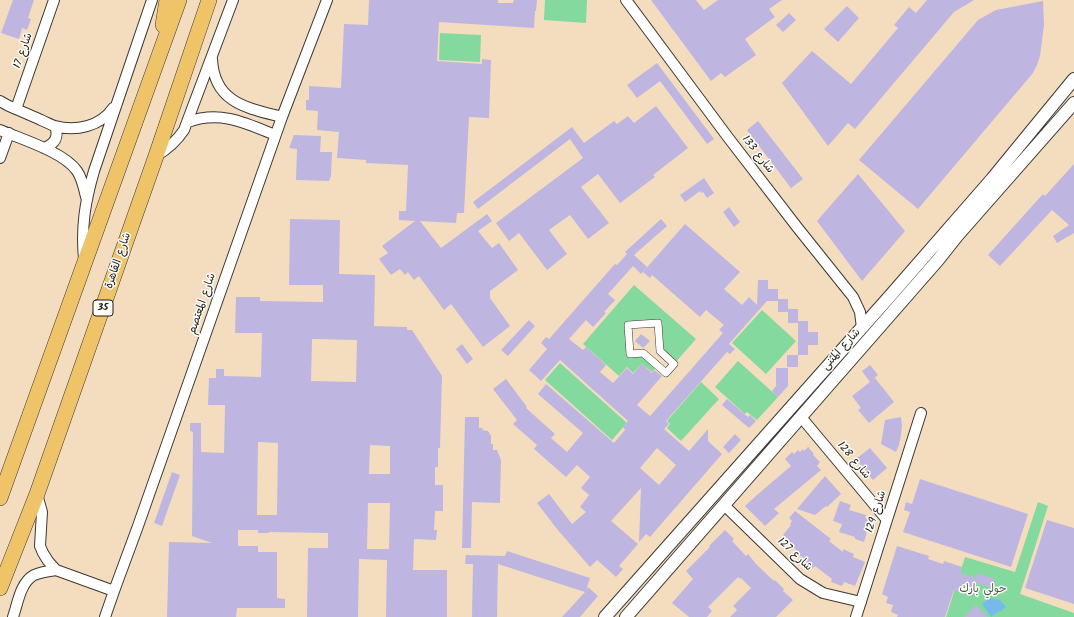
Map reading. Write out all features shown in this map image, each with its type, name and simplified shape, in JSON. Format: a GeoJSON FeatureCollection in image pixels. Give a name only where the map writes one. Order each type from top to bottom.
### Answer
{"type":"FeatureCollection","features":[{"type":"Feature","properties":{"kind":"main road"},"geometry":{"type":"LineString","coordinates":[[160,52],[167,0]]}},
{"type":"Feature","properties":{"kind":"main road"},"geometry":{"type":"LineString","coordinates":[[0,498],[179,0]]}},
{"type":"Feature","properties":{"kind":"main road","name":"شارع القاهرة"},"geometry":{"type":"LineString","coordinates":[[0,588],[37,494],[156,156],[209,0]]}},
{"type":"Feature","properties":{"kind":"main road"},"geometry":{"type":"LineString","coordinates":[[201,26],[217,0]]}},
{"type":"Feature","properties":{"kind":"street","name":"شارع 17"},"geometry":{"type":"LineString","coordinates":[[16,109],[54,0]]}},
{"type":"Feature","properties":{"kind":"street"},"geometry":{"type":"LineString","coordinates":[[84,263],[83,221],[86,198],[152,0]]}},
{"type":"Feature","properties":{"kind":"street"},"geometry":{"type":"LineString","coordinates":[[156,156],[175,142],[188,122],[233,0]]}},
{"type":"Feature","properties":{"kind":"street","name":"شارع المعتصم"},"geometry":{"type":"LineString","coordinates":[[105,617],[275,135],[327,0]]}},
{"type":"Feature","properties":{"kind":"street","name":"شارع 133"},"geometry":{"type":"LineString","coordinates":[[626,0],[714,119],[853,297],[860,312],[862,328]]}},
{"type":"Feature","properties":{"kind":"street"},"geometry":{"type":"LineString","coordinates":[[212,56],[214,73],[217,82],[226,94],[248,108],[282,117]]}},
{"type":"Feature","properties":{"kind":"street","name":"شارع المثنى"},"geometry":{"type":"LineString","coordinates":[[605,617],[862,328],[992,179],[1074,79]]}},
{"type":"Feature","properties":{"kind":"street"},"geometry":{"type":"LineString","coordinates":[[0,101],[56,126],[77,128],[92,125],[105,118],[119,99]]}},
{"type":"Feature","properties":{"kind":"street","name":"شارع المثنى"},"geometry":{"type":"LineString","coordinates":[[626,617],[1074,103]]}},
{"type":"Feature","properties":{"kind":"street"},"geometry":{"type":"LineString","coordinates":[[188,122],[209,116],[221,117],[233,119],[275,135]]}},
{"type":"Feature","properties":{"kind":"street"},"geometry":{"type":"LineString","coordinates":[[44,148],[56,140],[56,126]]}},
{"type":"Feature","properties":{"kind":"street"},"geometry":{"type":"LineString","coordinates":[[0,158],[4,132],[44,148],[64,159],[73,166],[81,179],[86,198]]}},
{"type":"Feature","properties":{"kind":"street"},"geometry":{"type":"LineString","coordinates":[[658,323],[660,351],[674,364],[666,373],[643,353],[630,354],[628,325],[658,323]]}},
{"type":"Feature","properties":{"kind":"street","name":"شارع 129"},"geometry":{"type":"LineString","coordinates":[[856,617],[921,414]]}},
{"type":"Feature","properties":{"kind":"street","name":"شارع 128"},"geometry":{"type":"LineString","coordinates":[[801,417],[887,520]]}},
{"type":"Feature","properties":{"kind":"street"},"geometry":{"type":"LineString","coordinates":[[37,494],[42,512],[40,546],[45,557],[56,570],[114,591]]}},
{"type":"Feature","properties":{"kind":"street","name":"شارع 127"},"geometry":{"type":"LineString","coordinates":[[724,505],[800,579],[823,593],[861,602]]}},
{"type":"Feature","properties":{"kind":"street"},"geometry":{"type":"LineString","coordinates":[[13,617],[25,583],[35,575],[56,570]]}},
{"type":"Feature","properties":{"kind":"green space"},"geometry":{"type":"Polygon","coordinates":[[[545,0],[587,0],[586,23],[544,20],[545,0]]]}},
{"type":"Feature","properties":{"kind":"green space"},"geometry":{"type":"Polygon","coordinates":[[[440,33],[481,35],[480,62],[439,60],[440,33]]]}},
{"type":"Feature","properties":{"kind":"green space"},"geometry":{"type":"Polygon","coordinates":[[[634,285],[696,339],[674,364],[660,351],[658,324],[629,325],[630,354],[643,353],[657,366],[652,372],[642,364],[633,373],[627,367],[619,376],[583,344],[634,285]]]}},
{"type":"Feature","properties":{"kind":"green space"},"geometry":{"type":"Polygon","coordinates":[[[762,310],[796,341],[766,374],[732,343],[762,310]]]}},
{"type":"Feature","properties":{"kind":"green space"},"geometry":{"type":"Polygon","coordinates":[[[738,361],[778,397],[757,420],[747,412],[745,414],[715,387],[738,361]]]}},
{"type":"Feature","properties":{"kind":"green space"},"geometry":{"type":"Polygon","coordinates":[[[560,363],[627,423],[612,440],[545,380],[560,363]]]}},
{"type":"Feature","properties":{"kind":"green space"},"geometry":{"type":"Polygon","coordinates":[[[701,382],[719,399],[681,441],[667,428],[670,424],[667,421],[701,382]]]}},
{"type":"Feature","properties":{"kind":"green space","name":"حولي بارك"},"geometry":{"type":"Polygon","coordinates":[[[1038,502],[1048,506],[1020,594],[1074,613],[1074,617],[946,617],[965,557],[1015,572],[1038,502]]]}},
{"type":"Feature","properties":{"kind":"water"},"geometry":{"type":"Polygon","coordinates":[[[990,598],[1000,600],[1006,607],[991,617],[982,604],[990,598]]]}},
{"type":"Feature","properties":{"kind":"building"},"geometry":{"type":"Polygon","coordinates":[[[13,0],[34,0],[28,18],[31,19],[27,30],[22,28],[19,39],[1,33],[13,0]]]}},
{"type":"Feature","properties":{"kind":"building"},"geometry":{"type":"Polygon","coordinates":[[[369,0],[498,0],[498,3],[513,3],[514,0],[537,0],[534,28],[439,22],[437,61],[482,64],[482,59],[491,60],[489,118],[469,117],[464,213],[457,213],[456,223],[420,221],[441,248],[487,214],[492,221],[478,231],[492,248],[499,243],[518,270],[490,291],[490,298],[510,326],[483,347],[451,304],[444,310],[419,276],[414,280],[408,272],[405,275],[400,269],[391,275],[379,259],[388,253],[382,246],[415,221],[399,220],[399,211],[406,211],[408,165],[366,163],[366,160],[337,158],[339,132],[317,130],[318,111],[306,110],[306,100],[309,100],[309,86],[341,88],[344,24],[368,25],[369,0]]]}},
{"type":"Feature","properties":{"kind":"building"},"geometry":{"type":"Polygon","coordinates":[[[651,0],[696,0],[704,10],[718,0],[782,0],[769,9],[775,17],[745,39],[756,55],[725,77],[721,73],[711,81],[651,0]]]}},
{"type":"Feature","properties":{"kind":"building"},"geometry":{"type":"Polygon","coordinates":[[[927,0],[974,0],[954,12],[855,129],[848,123],[828,146],[782,83],[812,51],[851,84],[898,28],[894,25],[909,7],[916,13],[927,0]]]}},
{"type":"Feature","properties":{"kind":"building"},"geometry":{"type":"Polygon","coordinates":[[[1043,1],[1044,25],[1040,56],[1033,73],[918,209],[859,160],[978,20],[996,10],[1043,1]]]}},
{"type":"Feature","properties":{"kind":"building"},"geometry":{"type":"Polygon","coordinates":[[[847,6],[859,18],[838,42],[824,29],[847,6]]]}},
{"type":"Feature","properties":{"kind":"building"},"geometry":{"type":"Polygon","coordinates":[[[789,13],[796,20],[783,32],[776,25],[789,13]]]}},
{"type":"Feature","properties":{"kind":"building"},"geometry":{"type":"Polygon","coordinates":[[[657,63],[714,139],[707,144],[660,81],[637,98],[627,85],[657,63]]]}},
{"type":"Feature","properties":{"kind":"building"},"geometry":{"type":"Polygon","coordinates":[[[656,106],[688,148],[653,175],[655,177],[620,203],[598,174],[581,187],[609,223],[588,239],[570,215],[549,230],[567,254],[547,270],[519,233],[509,241],[496,223],[583,158],[570,139],[478,209],[473,202],[572,127],[584,143],[614,121],[617,124],[628,116],[634,123],[656,106]]]}},
{"type":"Feature","properties":{"kind":"building"},"geometry":{"type":"Polygon","coordinates":[[[758,121],[803,179],[791,188],[747,130],[758,121]]]}},
{"type":"Feature","properties":{"kind":"building"},"geometry":{"type":"Polygon","coordinates":[[[294,135],[321,136],[320,152],[332,152],[331,176],[329,181],[296,180],[297,149],[289,148],[294,135]]]}},
{"type":"Feature","properties":{"kind":"building"},"geometry":{"type":"Polygon","coordinates":[[[1074,164],[1074,233],[1057,243],[1053,236],[1069,225],[1052,210],[1000,266],[988,255],[1043,194],[1045,196],[1074,164]]]}},
{"type":"Feature","properties":{"kind":"building"},"geometry":{"type":"Polygon","coordinates":[[[858,174],[905,231],[862,281],[817,221],[858,174]]]}},
{"type":"Feature","properties":{"kind":"building"},"geometry":{"type":"Polygon","coordinates":[[[704,178],[714,193],[707,198],[703,192],[701,193],[700,191],[685,202],[680,195],[704,178]]]}},
{"type":"Feature","properties":{"kind":"building"},"geometry":{"type":"Polygon","coordinates":[[[729,207],[740,222],[734,227],[723,212],[729,207]]]}},
{"type":"Feature","properties":{"kind":"building"},"geometry":{"type":"Polygon","coordinates":[[[290,219],[340,220],[339,274],[375,275],[374,326],[407,327],[407,330],[412,330],[442,376],[440,448],[438,448],[438,467],[435,467],[435,485],[443,485],[443,511],[435,511],[434,530],[437,530],[436,540],[414,539],[413,570],[447,570],[447,617],[386,617],[387,560],[359,559],[358,617],[307,617],[308,548],[328,548],[328,533],[258,533],[258,530],[238,530],[238,546],[258,546],[258,552],[277,552],[277,598],[285,599],[285,608],[237,608],[236,617],[167,617],[169,542],[212,543],[192,536],[193,432],[190,431],[190,423],[201,423],[201,452],[224,453],[225,405],[208,405],[209,378],[216,378],[216,369],[224,369],[224,376],[261,377],[262,333],[235,333],[236,297],[260,297],[260,301],[323,302],[323,285],[289,285],[290,219]],[[312,339],[311,381],[356,382],[357,340],[312,339]],[[258,442],[257,515],[277,515],[278,443],[258,442]],[[370,445],[369,474],[390,474],[390,446],[370,445]],[[368,503],[367,549],[389,549],[390,503],[368,503]]]}},
{"type":"Feature","properties":{"kind":"building"},"geometry":{"type":"Polygon","coordinates":[[[661,219],[667,226],[634,255],[647,267],[641,274],[633,266],[608,294],[615,300],[604,312],[606,313],[593,327],[586,320],[569,339],[583,350],[586,347],[606,365],[600,372],[613,383],[627,368],[633,374],[642,364],[652,373],[654,370],[662,376],[637,405],[650,416],[723,333],[719,330],[724,325],[706,310],[700,317],[652,275],[650,278],[643,272],[685,224],[740,272],[724,289],[742,305],[749,297],[757,305],[758,280],[768,280],[768,289],[778,289],[778,301],[767,301],[729,344],[735,349],[730,354],[727,352],[666,421],[669,424],[664,429],[689,451],[708,429],[708,441],[722,454],[650,537],[646,534],[639,542],[641,488],[611,521],[638,544],[619,566],[623,569],[616,577],[597,560],[590,567],[537,503],[549,494],[572,524],[586,512],[580,507],[589,495],[581,488],[590,477],[577,465],[566,477],[534,449],[537,445],[513,424],[517,420],[493,389],[506,379],[527,407],[526,408],[555,434],[551,438],[567,452],[583,433],[538,394],[546,384],[614,443],[625,430],[623,427],[628,421],[560,360],[541,381],[529,370],[547,349],[541,343],[546,337],[549,339],[615,264],[617,265],[627,254],[625,252],[661,219]],[[657,448],[640,468],[659,485],[676,465],[657,448]]]}},
{"type":"Feature","properties":{"kind":"building"},"geometry":{"type":"Polygon","coordinates":[[[778,299],[788,299],[788,312],[778,312],[778,299]]]}},
{"type":"Feature","properties":{"kind":"building"},"geometry":{"type":"Polygon","coordinates":[[[788,309],[798,309],[798,323],[788,323],[788,309]]]}},
{"type":"Feature","properties":{"kind":"building"},"geometry":{"type":"Polygon","coordinates":[[[529,320],[535,326],[508,356],[501,350],[529,320]]]}},
{"type":"Feature","properties":{"kind":"building"},"geometry":{"type":"Polygon","coordinates":[[[798,321],[808,321],[808,332],[818,332],[818,345],[808,345],[808,355],[798,355],[798,321]]]}},
{"type":"Feature","properties":{"kind":"building"},"geometry":{"type":"Polygon","coordinates":[[[641,334],[650,341],[643,348],[635,341],[641,334]]]}},
{"type":"Feature","properties":{"kind":"building"},"geometry":{"type":"Polygon","coordinates":[[[462,344],[473,359],[467,364],[456,349],[462,344]]]}},
{"type":"Feature","properties":{"kind":"building"},"geometry":{"type":"Polygon","coordinates":[[[787,355],[798,355],[798,367],[787,367],[787,355]]]}},
{"type":"Feature","properties":{"kind":"building"},"geometry":{"type":"Polygon","coordinates":[[[870,365],[878,375],[870,382],[862,371],[870,365]]]}},
{"type":"Feature","properties":{"kind":"building"},"geometry":{"type":"Polygon","coordinates":[[[776,368],[788,368],[788,386],[778,397],[772,391],[776,386],[776,368]]]}},
{"type":"Feature","properties":{"kind":"building"},"geometry":{"type":"Polygon","coordinates":[[[875,378],[894,402],[869,423],[858,410],[861,408],[852,396],[875,378]]]}},
{"type":"Feature","properties":{"kind":"building"},"geometry":{"type":"Polygon","coordinates":[[[727,399],[748,417],[750,415],[756,421],[749,428],[722,405],[727,399]]]}},
{"type":"Feature","properties":{"kind":"building"},"geometry":{"type":"Polygon","coordinates":[[[465,417],[479,417],[479,428],[483,428],[482,430],[488,431],[491,436],[493,450],[497,450],[501,460],[500,503],[472,502],[471,548],[462,548],[465,417]]]}},
{"type":"Feature","properties":{"kind":"building"},"geometry":{"type":"Polygon","coordinates":[[[901,417],[901,435],[896,452],[881,444],[885,420],[901,417]]]}},
{"type":"Feature","properties":{"kind":"building"},"geometry":{"type":"Polygon","coordinates":[[[735,434],[741,440],[729,453],[723,447],[735,434]]]}},
{"type":"Feature","properties":{"kind":"building"},"geometry":{"type":"Polygon","coordinates":[[[808,447],[820,462],[817,466],[821,470],[774,509],[779,513],[765,526],[745,506],[791,466],[785,459],[792,452],[794,454],[798,450],[800,452],[803,449],[804,451],[808,447]]]}},
{"type":"Feature","properties":{"kind":"building"},"geometry":{"type":"Polygon","coordinates":[[[870,448],[887,468],[873,480],[856,459],[870,448]]]}},
{"type":"Feature","properties":{"kind":"building"},"geometry":{"type":"Polygon","coordinates":[[[172,472],[180,475],[162,526],[154,523],[172,472]]]}},
{"type":"Feature","properties":{"kind":"building"},"geometry":{"type":"Polygon","coordinates":[[[825,476],[841,494],[827,507],[826,506],[815,515],[797,509],[825,476]]]}},
{"type":"Feature","properties":{"kind":"building"},"geometry":{"type":"Polygon","coordinates":[[[920,479],[1028,514],[1011,567],[903,532],[910,512],[904,510],[906,502],[912,504],[920,479]]]}},
{"type":"Feature","properties":{"kind":"building"},"geometry":{"type":"Polygon","coordinates":[[[840,501],[851,505],[849,510],[866,515],[865,518],[869,519],[864,542],[855,539],[855,537],[839,532],[842,524],[833,521],[840,501]]]}},
{"type":"Feature","properties":{"kind":"building"},"geometry":{"type":"Polygon","coordinates":[[[795,511],[831,539],[829,541],[843,552],[843,549],[854,554],[853,557],[865,562],[855,586],[844,582],[842,586],[831,582],[832,579],[815,566],[813,568],[804,561],[805,559],[798,554],[799,552],[786,542],[788,539],[783,535],[791,525],[790,524],[792,521],[789,518],[795,511]]]}},
{"type":"Feature","properties":{"kind":"building"},"geometry":{"type":"Polygon","coordinates":[[[1047,520],[1074,528],[1074,604],[1025,588],[1047,520]]]}},
{"type":"Feature","properties":{"kind":"building"},"geometry":{"type":"Polygon","coordinates":[[[725,530],[734,539],[732,541],[746,556],[748,554],[756,564],[774,581],[775,580],[784,589],[783,591],[793,600],[776,617],[730,617],[737,610],[733,606],[751,588],[738,577],[708,607],[712,611],[707,617],[689,617],[672,603],[693,579],[686,571],[725,530]]]}},
{"type":"Feature","properties":{"kind":"building"},"geometry":{"type":"Polygon","coordinates":[[[897,546],[929,556],[928,559],[943,564],[944,561],[962,567],[960,573],[976,578],[977,573],[995,579],[992,588],[977,583],[973,596],[954,590],[945,617],[897,617],[898,615],[891,612],[893,605],[886,603],[888,597],[882,594],[897,546]]]}},
{"type":"Feature","properties":{"kind":"building"},"geometry":{"type":"Polygon","coordinates":[[[507,551],[590,578],[586,590],[588,587],[598,596],[580,617],[562,617],[585,592],[498,564],[497,617],[472,617],[473,564],[465,564],[466,555],[505,556],[507,551]]]}},
{"type":"Feature","properties":{"kind":"building"},"geometry":{"type":"Polygon","coordinates":[[[976,605],[987,617],[964,617],[976,605]]]}}]}
